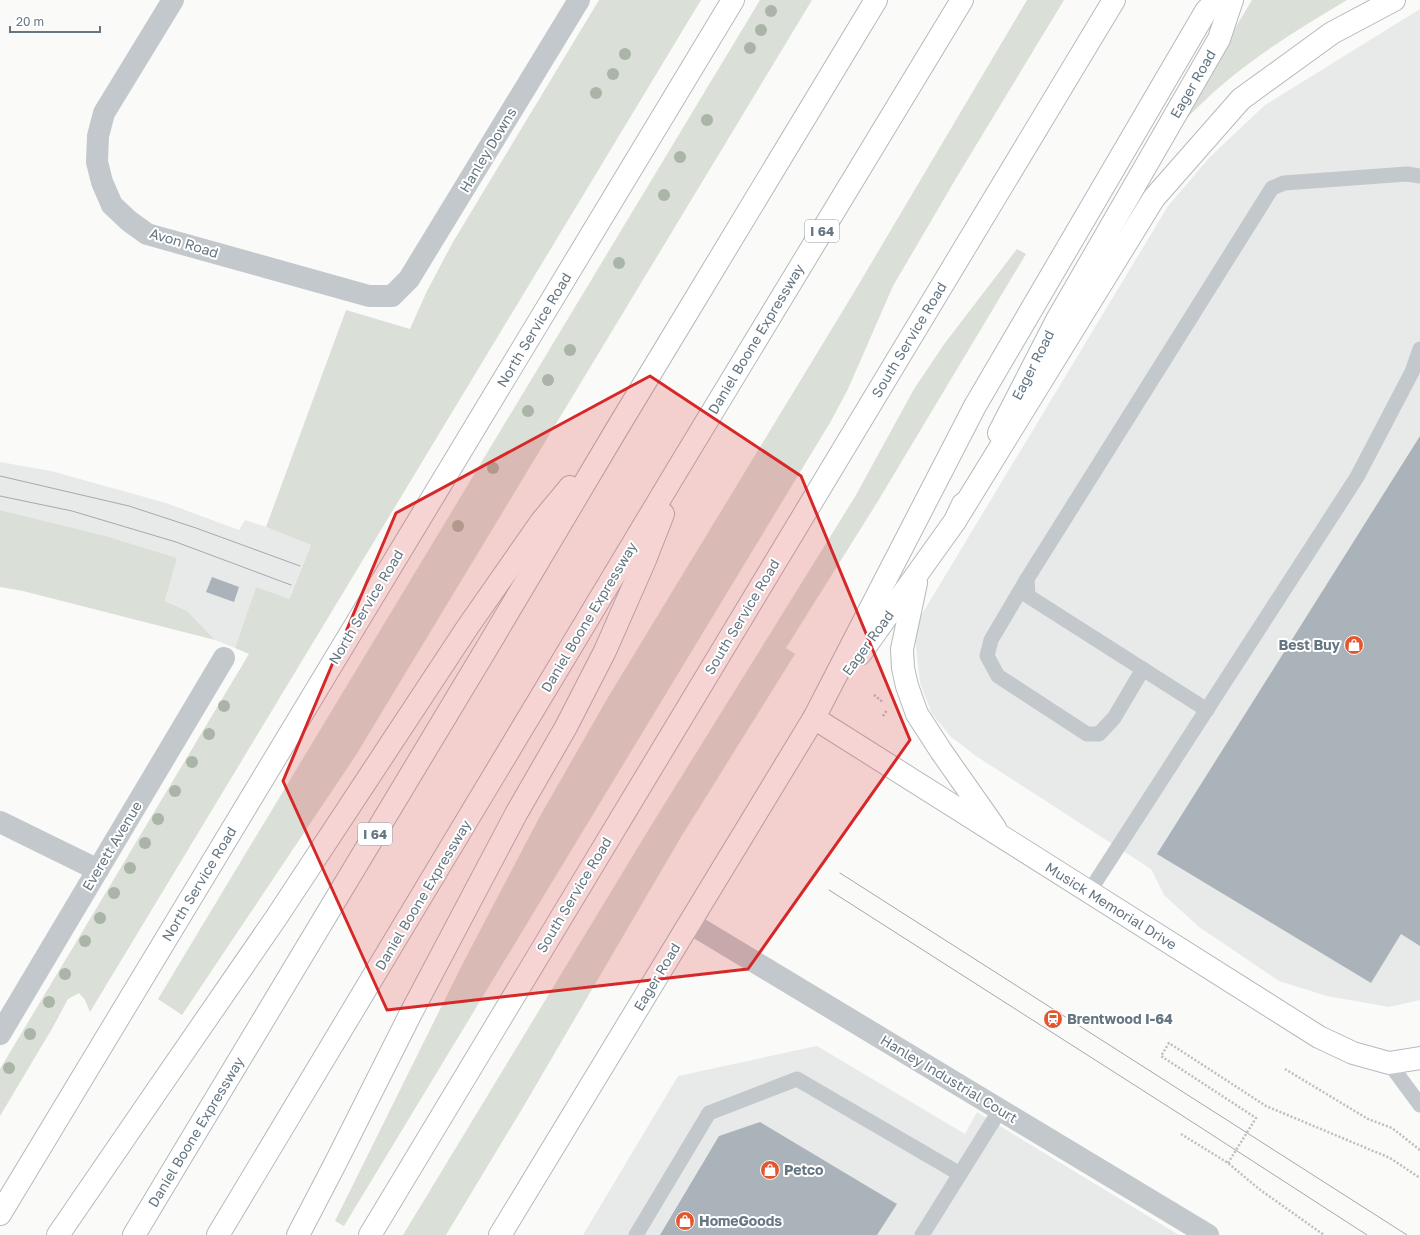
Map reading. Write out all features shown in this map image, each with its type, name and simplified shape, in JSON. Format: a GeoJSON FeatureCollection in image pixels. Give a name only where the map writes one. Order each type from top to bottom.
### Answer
{"type":"FeatureCollection","features":[{"type":"Feature","properties":{"kind":"main road","name":"North Service Road"},"geometry":{"type":"LineString","coordinates":[[0,1214],[733,0]]}},
{"type":"Feature","properties":{"kind":"main road","name":"Daniel Boone Expressway"},"geometry":{"type":"LineString","coordinates":[[134,1235],[615,432],[876,0]]}},
{"type":"Feature","properties":{"kind":"main road","name":"Daniel Boone Expressway"},"geometry":{"type":"LineString","coordinates":[[218,1235],[682,462],[962,0]]}},
{"type":"Feature","properties":{"kind":"main road","name":"South Service Road"},"geometry":{"type":"LineString","coordinates":[[370,1235],[1114,0]]}},
{"type":"Feature","properties":{"kind":"main road","name":"Eager Road"},"geometry":{"type":"LineString","coordinates":[[500,1235],[814,718],[975,406],[1206,11],[1217,0]]}},
{"type":"Feature","properties":{"kind":"main road","name":"Eager Road"},"geometry":{"type":"LineString","coordinates":[[814,718],[955,522],[1057,320],[1219,39],[1232,0]]}},
{"type":"Feature","properties":{"kind":"main road"},"geometry":{"type":"LineString","coordinates":[[955,522],[1154,198],[1242,98],[1332,33],[1394,0]]}},
{"type":"Feature","properties":{"kind":"main road"},"geometry":{"type":"LineString","coordinates":[[58,1235],[281,911],[466,628],[541,522],[615,432]]}},
{"type":"Feature","properties":{"kind":"main road"},"geometry":{"type":"LineString","coordinates":[[298,1235],[336,1164],[411,1013],[513,820],[566,727],[605,651],[645,560],[682,462]]}},
{"type":"Feature","properties":{"kind":"main road"},"geometry":{"type":"LineString","coordinates":[[918,574],[902,649],[903,668],[907,686],[917,714],[1001,837]]}},
{"type":"Feature","properties":{"kind":"main road","name":"Musick Memorial Drive"},"geometry":{"type":"LineString","coordinates":[[814,718],[1319,1037],[1353,1053],[1389,1063],[1420,1058]]}},
{"type":"Feature","properties":{"kind":"street","name":"Avon Road"},"geometry":{"type":"LineString","coordinates":[[173,0],[104,113],[98,136],[97,162],[102,182],[112,205],[129,221],[148,234],[369,296],[392,296]]}},
{"type":"Feature","properties":{"kind":"street","name":"Hanley Downs"},"geometry":{"type":"LineString","coordinates":[[392,296],[409,279],[579,0]]}},
{"type":"Feature","properties":{"kind":"street","name":"Everett Avenue"},"geometry":{"type":"LineString","coordinates":[[0,1034],[224,658]]}},
{"type":"Feature","properties":{"kind":"street"},"geometry":{"type":"LineString","coordinates":[[0,822],[98,870]]}},
{"type":"Feature","properties":{"kind":"street","name":"Hanley Industrial Court"},"geometry":{"type":"LineString","coordinates":[[690,923],[1208,1235]]}},
{"type":"Feature","properties":{"kind":"lane"},"geometry":{"type":"LineString","coordinates":[[1144,669],[1114,718],[1099,734],[1087,734],[998,676],[987,656],[991,640],[1027,578],[1272,188],[1284,183],[1407,174],[1420,176]]}},
{"type":"Feature","properties":{"kind":"lane"},"geometry":{"type":"LineString","coordinates":[[1089,892],[1357,477],[1412,372],[1420,349]]}},
{"type":"Feature","properties":{"kind":"lane"},"geometry":{"type":"LineString","coordinates":[[1027,578],[1028,596],[1207,710]]}},
{"type":"Feature","properties":{"kind":"lane"},"geometry":{"type":"LineString","coordinates":[[1389,1063],[1420,1106]]}},
{"type":"Feature","properties":{"kind":"lane"},"geometry":{"type":"LineString","coordinates":[[636,1235],[709,1113],[797,1079],[960,1174]]}},
{"type":"Feature","properties":{"kind":"lane"},"geometry":{"type":"LineString","coordinates":[[922,1235],[1000,1110]]}},
{"type":"Feature","properties":{"kind":"path"},"geometry":{"type":"LineString","coordinates":[[874,695],[884,703]]}},
{"type":"Feature","properties":{"kind":"path"},"geometry":{"type":"LineString","coordinates":[[1228,1163],[1256,1118],[1161,1056],[1169,1043],[1266,1106],[1390,1158],[1420,1178]]}},
{"type":"Feature","properties":{"kind":"path"},"geometry":{"type":"LineString","coordinates":[[1285,1069],[1368,1119],[1392,1128],[1420,1150]]}},
{"type":"Feature","properties":{"kind":"path"},"geometry":{"type":"LineString","coordinates":[[1181,1134],[1228,1163],[1259,1189],[1324,1235]]}},
{"type":"Feature","properties":{"kind":"highlighted area"},"geometry":{"type":"Polygon","coordinates":[[[650,376],[801,476],[910,740],[748,969],[387,1010],[283,781],[396,513],[650,376]]]}},
{"type":"Feature","properties":{"kind":"shaded area"},"geometry":{"type":"Polygon","coordinates":[[[599,0],[701,0],[90,1012],[85,1000],[79,993],[68,999],[0,1116],[0,1069],[249,654],[235,648],[256,587],[289,599],[311,545],[266,527],[346,310],[410,329],[427,291],[453,242],[599,0]]]}},
{"type":"Feature","properties":{"kind":"shaded area"},"geometry":{"type":"Polygon","coordinates":[[[760,0],[812,0],[356,755],[182,1015],[158,999],[760,0]]]}},
{"type":"Feature","properties":{"kind":"shaded area"},"geometry":{"type":"Polygon","coordinates":[[[1027,0],[1064,0],[893,286],[848,389],[831,421],[344,1226],[335,1221],[463,963],[539,818],[607,699],[853,294],[1027,0]]]}},
{"type":"Feature","properties":{"kind":"shaded area"},"geometry":{"type":"Polygon","coordinates":[[[1252,0],[1347,0],[1318,17],[1247,65],[1217,89],[1171,134],[1252,0]]]}},
{"type":"Feature","properties":{"kind":"shaded area"},"geometry":{"type":"Polygon","coordinates":[[[1420,9],[1420,1000],[1389,1007],[1327,996],[1279,981],[1199,927],[1164,895],[1151,869],[976,756],[951,737],[932,714],[920,683],[916,647],[916,624],[1168,206],[1210,157],[1265,105],[1420,9]]]}},
{"type":"Feature","properties":{"kind":"shaded area"},"geometry":{"type":"Polygon","coordinates":[[[1017,249],[1026,254],[878,501],[786,648],[795,654],[681,837],[525,1104],[446,1235],[403,1235],[649,829],[856,495],[914,389],[945,343],[1017,249]]]}},
{"type":"Feature","properties":{"kind":"shaded area"},"geometry":{"type":"Polygon","coordinates":[[[0,462],[51,471],[166,503],[239,530],[245,520],[311,545],[288,600],[256,587],[235,648],[215,640],[187,611],[165,601],[177,558],[106,536],[0,510],[0,462]]]}},
{"type":"Feature","properties":{"kind":"shaded area"},"geometry":{"type":"Polygon","coordinates":[[[0,510],[106,536],[177,558],[165,601],[187,611],[215,640],[23,591],[0,587],[0,510]]]}},
{"type":"Feature","properties":{"kind":"shaded area"},"geometry":{"type":"Polygon","coordinates":[[[817,1046],[965,1134],[977,1112],[1179,1235],[583,1235],[678,1076],[817,1046]]]}},
{"type":"Feature","properties":{"kind":"building","name":"Best Buy"},"geometry":{"type":"Polygon","coordinates":[[[1420,436],[1420,946],[1401,934],[1371,983],[1157,854],[1420,436]]]}},
{"type":"Feature","properties":{"kind":"building"},"geometry":{"type":"Polygon","coordinates":[[[212,577],[239,587],[234,602],[206,592],[212,577]]]}},
{"type":"Feature","properties":{"kind":"building","name":"Petco"},"geometry":{"type":"Polygon","coordinates":[[[760,1122],[897,1204],[877,1235],[660,1235],[719,1136],[760,1122]]]}},
{"type":"Feature","properties":{"kind":"tram line"},"geometry":{"type":"LineString","coordinates":[[0,476],[129,506],[196,528],[300,566]]}},
{"type":"Feature","properties":{"kind":"tram line"},"geometry":{"type":"LineString","coordinates":[[0,496],[72,511],[176,542],[291,585]]}},
{"type":"Feature","properties":{"kind":"tram line"},"geometry":{"type":"LineString","coordinates":[[840,873],[1407,1235]]}},
{"type":"Feature","properties":{"kind":"tram line"},"geometry":{"type":"LineString","coordinates":[[829,890],[1367,1235]]}},
{"type":"Feature","properties":{"kind":"place","name":"Best Buy"},"geometry":{"type":"Point","coordinates":[1354,645]}},
{"type":"Feature","properties":{"kind":"place","name":"Brentwood I-64"},"geometry":{"type":"Point","coordinates":[1053,1019]}},
{"type":"Feature","properties":{"kind":"place","name":"Petco"},"geometry":{"type":"Point","coordinates":[770,1170]}},
{"type":"Feature","properties":{"kind":"place","name":"HomeGoods"},"geometry":{"type":"Point","coordinates":[685,1221]}}]}
